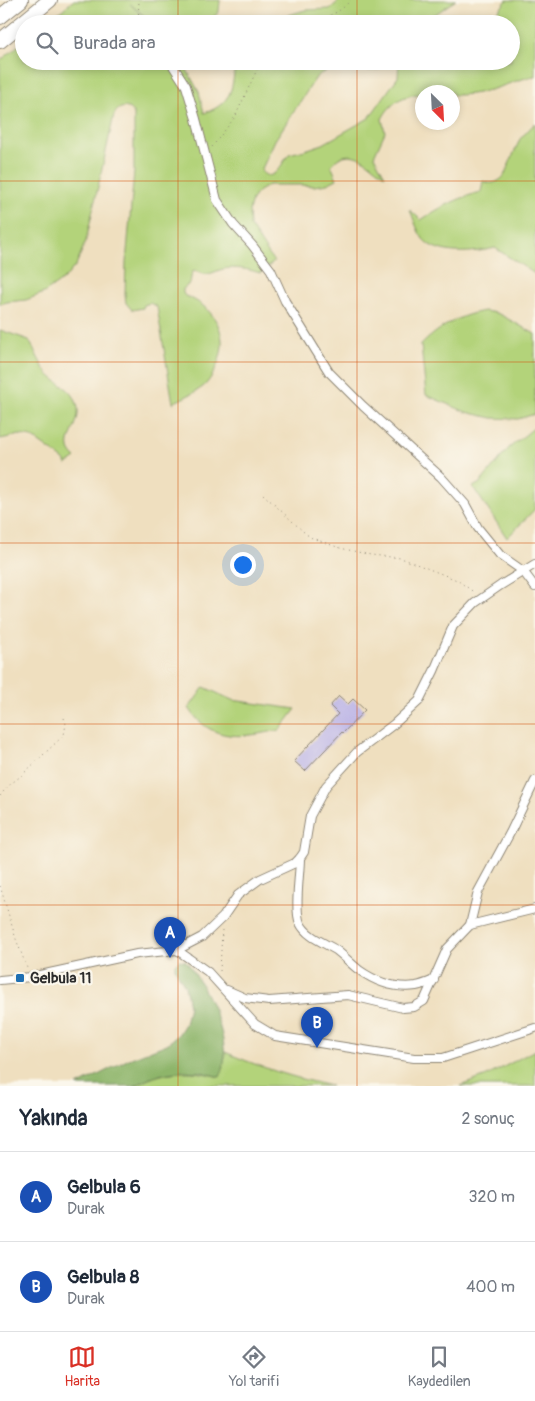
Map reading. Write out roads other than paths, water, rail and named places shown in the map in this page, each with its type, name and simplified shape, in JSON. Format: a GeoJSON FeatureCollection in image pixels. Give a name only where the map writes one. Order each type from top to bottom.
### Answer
{"type":"FeatureCollection","features":[{"type":"Feature","properties":{"kind":"highway"},"geometry":{"type":"LineString","coordinates":[[0,17],[21,0]]}},
{"type":"Feature","properties":{"kind":"highway"},"geometry":{"type":"LineString","coordinates":[[31,15],[50,0]]}},
{"type":"Feature","properties":{"kind":"highway"},"geometry":{"type":"LineString","coordinates":[[0,40],[15,28]]}},
{"type":"Feature","properties":{"kind":"street"},"geometry":{"type":"LineString","coordinates":[[176,70],[186,86],[217,200],[232,224],[271,270],[286,301],[329,372],[363,406],[441,477],[465,504],[478,528],[500,555],[523,572],[535,586]]}},
{"type":"Feature","properties":{"kind":"street"},"geometry":{"type":"LineString","coordinates":[[0,980],[30,977],[137,954],[177,950],[202,937],[223,917],[238,895],[260,879],[295,863],[300,858],[304,852],[310,816],[326,786],[358,752],[394,724],[418,700],[434,671],[453,626],[475,603],[535,564]]}},
{"type":"Feature","properties":{"kind":"street"},"geometry":{"type":"LineString","coordinates":[[523,572],[535,574]]}},
{"type":"Feature","properties":{"kind":"street"},"geometry":{"type":"LineString","coordinates":[[221,986],[245,998],[268,1002],[348,995],[409,1008],[420,1005],[424,1001],[447,949],[470,925],[478,892],[510,833],[535,781]]}},
{"type":"Feature","properties":{"kind":"street"},"geometry":{"type":"LineString","coordinates":[[300,858],[297,914],[305,930],[312,937],[337,951],[359,970],[379,982],[398,986],[416,986],[434,980]]}},
{"type":"Feature","properties":{"kind":"street"},"geometry":{"type":"LineString","coordinates":[[470,925],[535,909]]}},
{"type":"Feature","properties":{"kind":"street"},"geometry":{"type":"LineString","coordinates":[[177,950],[208,972],[255,1024],[275,1036],[414,1058],[443,1058],[535,1028]]}},
{"type":"Feature","properties":{"kind":"place","name":"Gelbula 6"},"geometry":{"type":"Point","coordinates":[170,958]}},
{"type":"Feature","properties":{"kind":"place","name":"Gelbula 11"},"geometry":{"type":"Point","coordinates":[20,978]}},
{"type":"Feature","properties":{"kind":"place","name":"Gelbula 8"},"geometry":{"type":"Point","coordinates":[317,1048]}}]}
